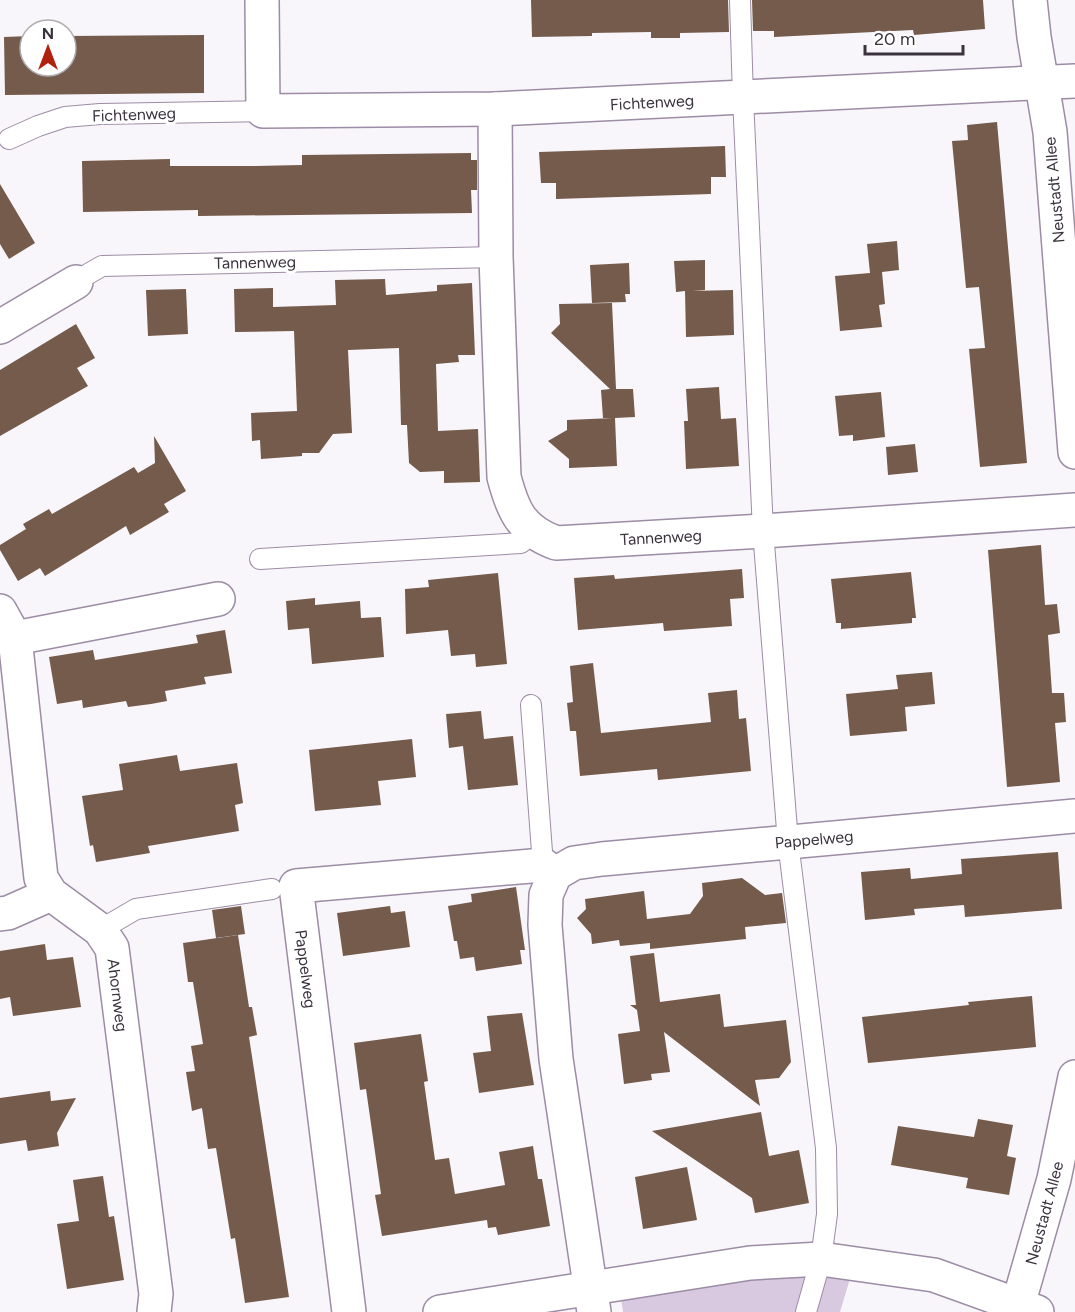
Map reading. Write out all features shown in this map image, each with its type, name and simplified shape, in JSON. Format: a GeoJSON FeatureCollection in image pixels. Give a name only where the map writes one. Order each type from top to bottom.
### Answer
{"type":"FeatureCollection","features":[{"type":"Feature","properties":{"kind":"street"},"geometry":{"type":"LineString","coordinates":[[262,0],[262,111]]}},
{"type":"Feature","properties":{"kind":"street","name":"Neustadt Allee"},"geometry":{"type":"LineString","coordinates":[[1030,0],[1050,132],[1075,452]]}},
{"type":"Feature","properties":{"kind":"street","name":"Fichtenweg"},"geometry":{"type":"LineString","coordinates":[[262,111],[495,109],[1075,81]]}},
{"type":"Feature","properties":{"kind":"street"},"geometry":{"type":"LineString","coordinates":[[495,109],[496,257],[504,477],[510,501],[532,532]]}},
{"type":"Feature","properties":{"kind":"street"},"geometry":{"type":"LineString","coordinates":[[0,327],[82,278]]}},
{"type":"Feature","properties":{"kind":"street","name":"Tannenweg"},"geometry":{"type":"LineString","coordinates":[[532,532],[556,543],[1075,510]]}},
{"type":"Feature","properties":{"kind":"street"},"geometry":{"type":"LineString","coordinates":[[0,914],[8,913],[51,894],[42,878],[39,863],[8,624],[218,599]]}},
{"type":"Feature","properties":{"kind":"street","name":"Pappelweg"},"geometry":{"type":"LineString","coordinates":[[349,1312],[296,886],[549,869],[574,863],[1075,816]]}},
{"type":"Feature","properties":{"kind":"street"},"geometry":{"type":"LineString","coordinates":[[549,869],[545,925],[556,1059],[593,1300]]}},
{"type":"Feature","properties":{"kind":"street","name":"Ahornweg"},"geometry":{"type":"LineString","coordinates":[[51,894],[100,930],[112,948],[156,1294],[154,1312]]}},
{"type":"Feature","properties":{"kind":"street","name":"Neustadt Allee"},"geometry":{"type":"LineString","coordinates":[[1024,1310],[1075,1077]]}},
{"type":"Feature","properties":{"kind":"street"},"geometry":{"type":"LineString","coordinates":[[440,1312],[593,1300],[750,1263],[821,1259],[934,1275],[1024,1310]]}},
{"type":"Feature","properties":{"kind":"lane"},"geometry":{"type":"LineString","coordinates":[[741,0],[743,98],[763,531],[788,842],[826,1148],[826,1214],[821,1259],[806,1312]]}},
{"type":"Feature","properties":{"kind":"lane","name":"Fichtenweg"},"geometry":{"type":"LineString","coordinates":[[9,139],[65,117],[100,114],[262,111]]}},
{"type":"Feature","properties":{"kind":"lane","name":"Tannenweg"},"geometry":{"type":"LineString","coordinates":[[82,278],[102,266],[496,257]]}},
{"type":"Feature","properties":{"kind":"lane"},"geometry":{"type":"LineString","coordinates":[[260,559],[520,543],[532,532]]}},
{"type":"Feature","properties":{"kind":"lane"},"geometry":{"type":"LineString","coordinates":[[531,705],[549,869]]}},
{"type":"Feature","properties":{"kind":"lane"},"geometry":{"type":"LineString","coordinates":[[100,930],[136,909],[272,889]]}},
{"type":"Feature","properties":{"kind":"shaded area"},"geometry":{"type":"Polygon","coordinates":[[[852,1272],[840,1312],[623,1312],[621,1298],[689,1283],[852,1272]]]}},
{"type":"Feature","properties":{"kind":"building"},"geometry":{"type":"Polygon","coordinates":[[[531,0],[728,0],[729,32],[680,33],[680,38],[651,38],[651,32],[532,37],[531,0]]]}},
{"type":"Feature","properties":{"kind":"building"},"geometry":{"type":"Polygon","coordinates":[[[752,0],[983,0],[985,29],[914,35],[913,30],[774,37],[774,31],[753,31],[752,0]]]}},
{"type":"Feature","properties":{"kind":"building"},"geometry":{"type":"Polygon","coordinates":[[[204,35],[204,93],[5,95],[4,37],[18,36],[18,78],[78,78],[78,36],[204,35]]]}},
{"type":"Feature","properties":{"kind":"building"},"geometry":{"type":"Polygon","coordinates":[[[997,122],[1027,463],[980,467],[969,349],[985,348],[979,287],[966,288],[952,141],[968,140],[967,125],[997,122]]]}},
{"type":"Feature","properties":{"kind":"building"},"geometry":{"type":"Polygon","coordinates":[[[725,146],[726,177],[711,177],[711,194],[556,199],[556,183],[541,183],[539,152],[725,146]]]}},
{"type":"Feature","properties":{"kind":"building"},"geometry":{"type":"Polygon","coordinates":[[[471,153],[471,160],[477,160],[477,190],[471,190],[472,213],[198,216],[198,210],[83,212],[82,161],[170,159],[170,166],[255,166],[302,165],[302,155],[471,153]]]}},
{"type":"Feature","properties":{"kind":"building"},"geometry":{"type":"Polygon","coordinates":[[[0,184],[35,243],[9,259],[0,244],[0,184]]]}},
{"type":"Feature","properties":{"kind":"building"},"geometry":{"type":"Polygon","coordinates":[[[897,241],[899,270],[882,272],[885,304],[879,305],[882,327],[840,331],[835,276],[870,273],[867,244],[897,241]]]}},
{"type":"Feature","properties":{"kind":"building"},"geometry":{"type":"Polygon","coordinates":[[[705,260],[705,290],[692,291],[733,290],[734,335],[686,337],[685,291],[676,292],[674,261],[705,260]]]}},
{"type":"Feature","properties":{"kind":"building"},"geometry":{"type":"Polygon","coordinates":[[[629,263],[630,294],[625,294],[626,302],[592,303],[590,265],[629,263]]]}},
{"type":"Feature","properties":{"kind":"building"},"geometry":{"type":"Polygon","coordinates":[[[385,279],[386,295],[437,291],[437,285],[472,283],[475,355],[458,355],[459,362],[436,364],[438,431],[478,429],[480,482],[444,483],[444,471],[420,472],[409,463],[407,425],[401,425],[399,348],[348,350],[352,433],[333,434],[319,453],[302,453],[302,456],[261,459],[260,440],[252,441],[251,413],[297,411],[294,331],[235,332],[234,289],[273,288],[273,307],[336,305],[335,280],[385,279]]]}},
{"type":"Feature","properties":{"kind":"building"},"geometry":{"type":"Polygon","coordinates":[[[186,289],[188,334],[148,336],[146,290],[186,289]]]}},
{"type":"Feature","properties":{"kind":"building"},"geometry":{"type":"Polygon","coordinates":[[[612,303],[616,389],[633,389],[635,417],[615,418],[617,466],[569,468],[569,459],[548,441],[567,430],[567,420],[613,418],[603,418],[601,390],[610,389],[551,333],[560,324],[559,304],[612,303]]]}},
{"type":"Feature","properties":{"kind":"building"},"geometry":{"type":"Polygon","coordinates":[[[76,324],[95,358],[77,368],[88,386],[0,436],[0,370],[76,324]]]}},
{"type":"Feature","properties":{"kind":"building"},"geometry":{"type":"Polygon","coordinates":[[[719,387],[721,419],[736,418],[739,466],[686,469],[684,421],[688,421],[686,389],[719,387]]]}},
{"type":"Feature","properties":{"kind":"building"},"geometry":{"type":"Polygon","coordinates":[[[881,392],[885,437],[853,441],[853,435],[839,436],[835,396],[881,392]]]}},
{"type":"Feature","properties":{"kind":"building"},"geometry":{"type":"Polygon","coordinates":[[[154,436],[186,491],[164,504],[169,512],[130,535],[126,526],[45,576],[40,568],[18,581],[0,550],[0,545],[26,529],[23,524],[49,509],[52,514],[134,467],[138,473],[155,463],[154,436]]]}},
{"type":"Feature","properties":{"kind":"building"},"geometry":{"type":"Polygon","coordinates":[[[915,444],[918,472],[888,475],[886,447],[915,444]]]}},
{"type":"Feature","properties":{"kind":"building"},"geometry":{"type":"Polygon","coordinates":[[[1041,545],[1045,605],[1057,604],[1060,633],[1048,635],[1052,693],[1064,693],[1066,722],[1055,723],[1060,782],[1007,787],[988,550],[1041,545]]]}},
{"type":"Feature","properties":{"kind":"building"},"geometry":{"type":"Polygon","coordinates":[[[742,569],[744,598],[730,599],[732,626],[664,631],[663,623],[578,630],[574,578],[614,575],[615,579],[742,569]]]}},
{"type":"Feature","properties":{"kind":"building"},"geometry":{"type":"Polygon","coordinates":[[[911,572],[916,618],[912,618],[912,623],[841,629],[841,623],[836,623],[831,579],[911,572]]]}},
{"type":"Feature","properties":{"kind":"building"},"geometry":{"type":"Polygon","coordinates":[[[498,573],[507,664],[476,667],[475,654],[451,656],[448,630],[406,634],[405,589],[429,587],[428,580],[498,573]]]}},
{"type":"Feature","properties":{"kind":"building"},"geometry":{"type":"Polygon","coordinates":[[[315,598],[315,605],[360,601],[361,618],[381,617],[384,657],[312,664],[309,628],[288,630],[286,601],[315,598]]]}},
{"type":"Feature","properties":{"kind":"building"},"geometry":{"type":"Polygon","coordinates":[[[225,630],[232,673],[204,677],[206,684],[165,691],[167,701],[151,704],[128,707],[126,701],[83,708],[82,700],[57,704],[49,657],[93,650],[95,660],[198,643],[196,635],[225,630]]]}},
{"type":"Feature","properties":{"kind":"building"},"geometry":{"type":"Polygon","coordinates":[[[593,663],[601,733],[711,722],[708,693],[737,690],[739,719],[746,718],[751,771],[658,780],[657,769],[580,776],[576,731],[570,731],[567,703],[573,702],[570,666],[593,663]]]}},
{"type":"Feature","properties":{"kind":"building"},"geometry":{"type":"Polygon","coordinates":[[[932,672],[935,704],[905,707],[907,731],[850,736],[846,694],[898,689],[896,675],[932,672]]]}},
{"type":"Feature","properties":{"kind":"building"},"geometry":{"type":"Polygon","coordinates":[[[481,711],[484,739],[513,736],[518,785],[468,790],[463,746],[449,748],[446,714],[481,711]]]}},
{"type":"Feature","properties":{"kind":"building"},"geometry":{"type":"Polygon","coordinates":[[[412,739],[416,777],[378,781],[381,805],[315,811],[309,750],[412,739]]]}},
{"type":"Feature","properties":{"kind":"building"},"geometry":{"type":"Polygon","coordinates":[[[177,755],[180,771],[237,763],[243,803],[235,805],[239,831],[148,846],[150,853],[96,862],[93,845],[90,846],[82,796],[123,790],[119,764],[177,755]]]}},
{"type":"Feature","properties":{"kind":"building"},"geometry":{"type":"Polygon","coordinates":[[[1058,852],[1062,909],[965,917],[964,905],[914,909],[915,915],[865,920],[861,872],[910,868],[911,879],[962,874],[961,859],[1058,852]]]}},
{"type":"Feature","properties":{"kind":"building"},"geometry":{"type":"Polygon","coordinates":[[[742,878],[765,895],[782,893],[786,923],[745,927],[746,939],[650,949],[650,943],[620,946],[619,940],[592,944],[591,934],[577,918],[586,909],[585,899],[644,891],[647,919],[690,914],[703,896],[702,883],[742,878]]]}},
{"type":"Feature","properties":{"kind":"building"},"geometry":{"type":"Polygon","coordinates":[[[516,887],[525,950],[520,950],[522,964],[476,971],[474,957],[460,959],[457,941],[454,941],[448,906],[472,902],[471,894],[516,887]]]}},
{"type":"Feature","properties":{"kind":"building"},"geometry":{"type":"Polygon","coordinates":[[[241,906],[245,934],[216,938],[212,910],[241,906]]]}},
{"type":"Feature","properties":{"kind":"building"},"geometry":{"type":"Polygon","coordinates":[[[390,906],[391,913],[405,911],[410,947],[343,956],[337,913],[390,906]]]}},
{"type":"Feature","properties":{"kind":"building"},"geometry":{"type":"Polygon","coordinates":[[[238,935],[249,1007],[252,1007],[257,1035],[249,1037],[289,1297],[245,1303],[235,1238],[231,1239],[216,1148],[208,1149],[202,1108],[192,1111],[186,1072],[195,1071],[191,1046],[203,1044],[193,982],[188,982],[183,943],[238,935]]]}},
{"type":"Feature","properties":{"kind":"building"},"geometry":{"type":"Polygon","coordinates":[[[45,944],[47,960],[73,957],[81,1007],[13,1016],[10,997],[0,999],[0,951],[45,944]]]}},
{"type":"Feature","properties":{"kind":"building"},"geometry":{"type":"Polygon","coordinates":[[[654,953],[660,1002],[720,994],[724,1027],[786,1020],[791,1062],[779,1078],[755,1080],[760,1106],[664,1032],[670,1072],[651,1074],[652,1080],[624,1084],[618,1034],[640,1031],[637,1010],[630,1005],[636,1005],[630,956],[654,953]]]}},
{"type":"Feature","properties":{"kind":"building"},"geometry":{"type":"Polygon","coordinates":[[[1032,996],[1036,1047],[868,1063],[862,1017],[969,1005],[968,1002],[1032,996]]]}},
{"type":"Feature","properties":{"kind":"building"},"geometry":{"type":"Polygon","coordinates":[[[522,1013],[534,1085],[479,1093],[473,1053],[491,1051],[487,1016],[522,1013]]]}},
{"type":"Feature","properties":{"kind":"building"},"geometry":{"type":"Polygon","coordinates":[[[421,1034],[428,1081],[424,1082],[435,1160],[449,1158],[455,1194],[505,1185],[499,1152],[533,1146],[538,1179],[542,1179],[550,1226],[498,1235],[496,1227],[488,1228],[487,1220],[382,1236],[375,1195],[381,1194],[366,1089],[360,1090],[354,1043],[421,1034]]]}},
{"type":"Feature","properties":{"kind":"building"},"geometry":{"type":"Polygon","coordinates":[[[50,1091],[51,1101],[76,1098],[57,1133],[59,1146],[28,1151],[26,1140],[0,1144],[0,1098],[50,1091]]]}},
{"type":"Feature","properties":{"kind":"building"},"geometry":{"type":"Polygon","coordinates":[[[761,1112],[769,1156],[799,1150],[809,1203],[755,1213],[752,1198],[652,1131],[761,1112]]]}},
{"type":"Feature","properties":{"kind":"building"},"geometry":{"type":"Polygon","coordinates":[[[978,1119],[1013,1125],[1007,1156],[1016,1158],[1009,1195],[966,1188],[968,1178],[891,1165],[898,1126],[974,1137],[978,1119]]]}},
{"type":"Feature","properties":{"kind":"building"},"geometry":{"type":"Polygon","coordinates":[[[687,1167],[697,1220],[643,1229],[635,1177],[687,1167]]]}},
{"type":"Feature","properties":{"kind":"building"},"geometry":{"type":"Polygon","coordinates":[[[103,1176],[109,1217],[114,1216],[124,1280],[67,1289],[57,1224],[79,1221],[73,1180],[103,1176]]]}}]}
